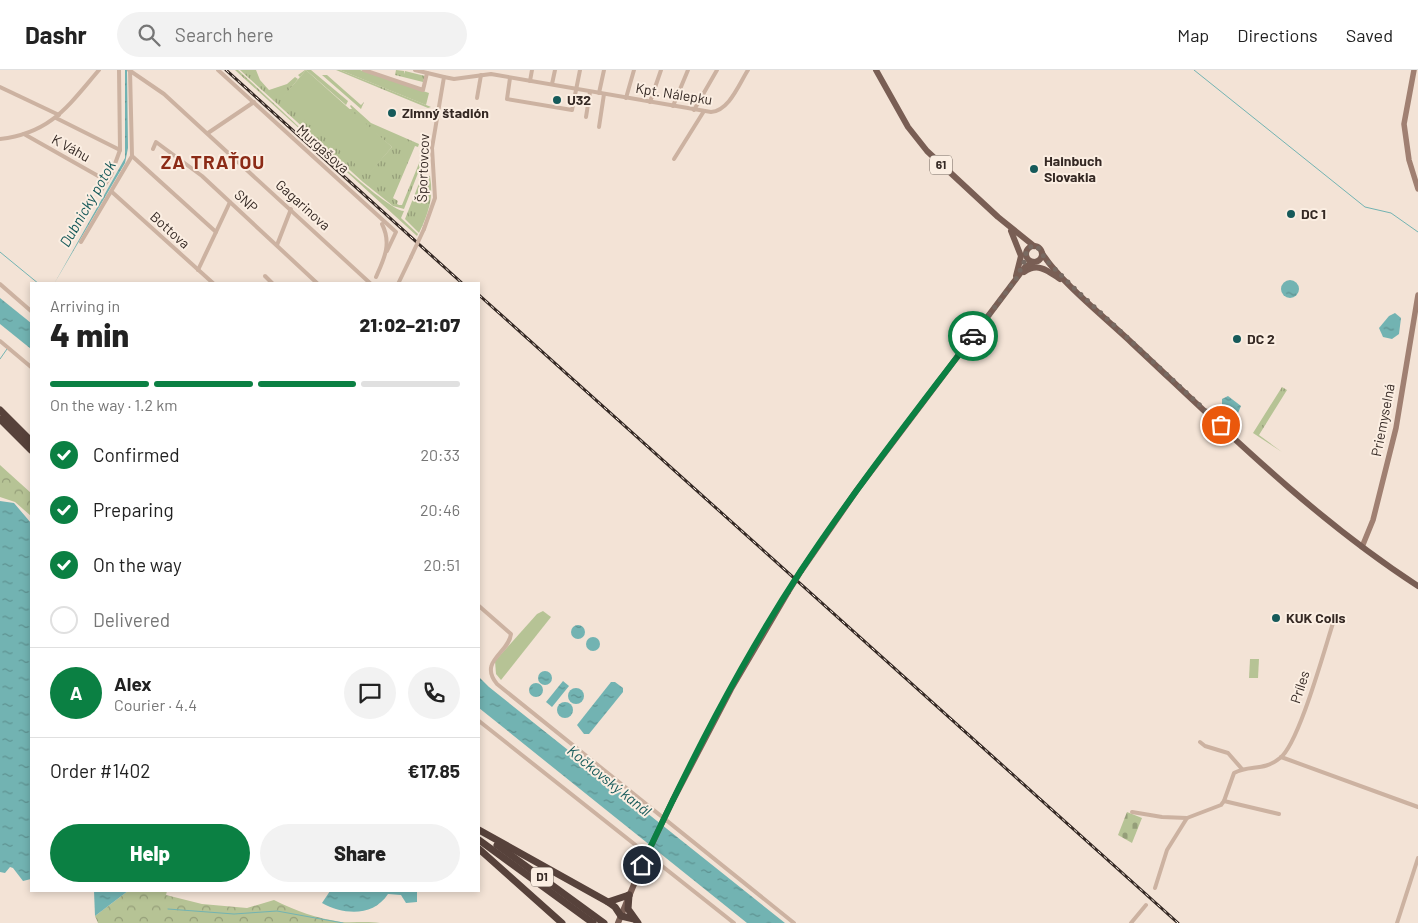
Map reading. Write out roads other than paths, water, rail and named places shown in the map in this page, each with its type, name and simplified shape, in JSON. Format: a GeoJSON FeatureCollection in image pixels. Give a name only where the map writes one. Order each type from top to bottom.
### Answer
{"type":"FeatureCollection","features":[{"type":"Feature","properties":{"kind":"highway"},"geometry":{"type":"LineString","coordinates":[[0,410],[30,440]]}},
{"type":"Feature","properties":{"kind":"highway"},"geometry":{"type":"LineString","coordinates":[[0,419],[30,449]]}},
{"type":"Feature","properties":{"kind":"highway"},"geometry":{"type":"LineString","coordinates":[[480,832],[608,902],[615,907],[619,919],[636,921]]}},
{"type":"Feature","properties":{"kind":"highway","name":"D1"},"geometry":{"type":"LineString","coordinates":[[480,832],[604,923]]}},
{"type":"Feature","properties":{"kind":"highway","name":"D1"},"geometry":{"type":"LineString","coordinates":[[480,841],[593,923]]}},
{"type":"Feature","properties":{"kind":"highway"},"geometry":{"type":"LineString","coordinates":[[480,850],[562,923]]}},
{"type":"Feature","properties":{"kind":"highway"},"geometry":{"type":"LineString","coordinates":[[608,902],[629,895],[628,908],[636,921]]}},
{"type":"Feature","properties":{"kind":"main road","name":"61"},"geometry":{"type":"LineString","coordinates":[[876,70],[903,120],[927,151],[1014,231],[1034,246],[1040,248],[1058,273],[1273,473],[1362,547],[1418,586]]}},
{"type":"Feature","properties":{"kind":"main road"},"geometry":{"type":"LineString","coordinates":[[1008,225],[1020,251],[1016,279]]}},
{"type":"Feature","properties":{"kind":"main road","name":"61"},"geometry":{"type":"LineString","coordinates":[[1014,231],[1023,244],[1028,260],[1045,264],[1058,273]]}},
{"type":"Feature","properties":{"kind":"main road"},"geometry":{"type":"LineString","coordinates":[[1016,279],[1026,253],[1030,247],[1034,246]]}},
{"type":"Feature","properties":{"kind":"main road"},"geometry":{"type":"LineString","coordinates":[[619,919],[673,800],[731,689],[801,571],[887,449],[1025,267],[1040,259],[1042,253]]}},
{"type":"Feature","properties":{"kind":"main road"},"geometry":{"type":"LineString","coordinates":[[1016,279],[1030,268],[1040,267],[1074,288]]}},
{"type":"Feature","properties":{"kind":"street","name":"K Váhu"},"geometry":{"type":"LineString","coordinates":[[0,139],[24,134],[57,117],[99,70]]}},
{"type":"Feature","properties":{"kind":"street"},"geometry":{"type":"LineString","coordinates":[[100,194],[120,150],[120,70]]}},
{"type":"Feature","properties":{"kind":"street"},"geometry":{"type":"LineString","coordinates":[[81,242],[132,156],[130,70]]}},
{"type":"Feature","properties":{"kind":"street","name":"Gagarinova"},"geometry":{"type":"LineString","coordinates":[[130,70],[159,90],[208,133],[370,282]]}},
{"type":"Feature","properties":{"kind":"street","name":"Murgašova"},"geometry":{"type":"LineString","coordinates":[[218,70],[396,232],[376,278]]}},
{"type":"Feature","properties":{"kind":"street"},"geometry":{"type":"LineString","coordinates":[[364,70],[423,90],[427,73]]}},
{"type":"Feature","properties":{"kind":"street"},"geometry":{"type":"LineString","coordinates":[[418,70],[454,79],[484,73],[510,78],[507,99],[572,110],[580,70]]}},
{"type":"Feature","properties":{"kind":"street"},"geometry":{"type":"LineString","coordinates":[[530,81],[532,70]]}},
{"type":"Feature","properties":{"kind":"street"},"geometry":{"type":"LineString","coordinates":[[552,84],[555,70]]}},
{"type":"Feature","properties":{"kind":"street"},"geometry":{"type":"LineString","coordinates":[[599,93],[604,70]]}},
{"type":"Feature","properties":{"kind":"street"},"geometry":{"type":"LineString","coordinates":[[626,98],[634,70]]}},
{"type":"Feature","properties":{"kind":"street"},"geometry":{"type":"LineString","coordinates":[[650,102],[661,70]]}},
{"type":"Feature","properties":{"kind":"street"},"geometry":{"type":"LineString","coordinates":[[673,106],[688,70]]}},
{"type":"Feature","properties":{"kind":"street"},"geometry":{"type":"LineString","coordinates":[[694,110],[717,70]]}},
{"type":"Feature","properties":{"kind":"street","name":"Kpt. Nálepku"},"geometry":{"type":"LineString","coordinates":[[510,78],[694,110],[718,112],[724,107],[748,70]]}},
{"type":"Feature","properties":{"kind":"street"},"geometry":{"type":"LineString","coordinates":[[1414,70],[1404,124],[1409,160],[1418,189]]}},
{"type":"Feature","properties":{"kind":"street"},"geometry":{"type":"LineString","coordinates":[[478,98],[484,73]]}},
{"type":"Feature","properties":{"kind":"street","name":"Športovcov"},"geometry":{"type":"LineString","coordinates":[[399,282],[424,229],[435,198],[432,148],[444,77]]}},
{"type":"Feature","properties":{"kind":"street"},"geometry":{"type":"LineString","coordinates":[[0,87],[120,150]]}},
{"type":"Feature","properties":{"kind":"street"},"geometry":{"type":"LineString","coordinates":[[586,117],[590,92]]}},
{"type":"Feature","properties":{"kind":"street"},"geometry":{"type":"LineString","coordinates":[[599,127],[604,94]]}},
{"type":"Feature","properties":{"kind":"street"},"geometry":{"type":"LineString","coordinates":[[208,133],[254,102]]}},
{"type":"Feature","properties":{"kind":"street"},"geometry":{"type":"LineString","coordinates":[[674,159],[704,111]]}},
{"type":"Feature","properties":{"kind":"street","name":"K Váhu"},"geometry":{"type":"LineString","coordinates":[[24,134],[107,181]]}},
{"type":"Feature","properties":{"kind":"street","name":"SNP"},"geometry":{"type":"LineString","coordinates":[[153,149],[156,142],[202,176],[316,282]]}},
{"type":"Feature","properties":{"kind":"street"},"geometry":{"type":"LineString","coordinates":[[132,156],[216,232]]}},
{"type":"Feature","properties":{"kind":"street","name":"Bottova"},"geometry":{"type":"LineString","coordinates":[[112,192],[212,282]]}},
{"type":"Feature","properties":{"kind":"street"},"geometry":{"type":"LineString","coordinates":[[198,270],[230,202]]}},
{"type":"Feature","properties":{"kind":"street"},"geometry":{"type":"LineString","coordinates":[[277,245],[291,209]]}},
{"type":"Feature","properties":{"kind":"street"},"geometry":{"type":"LineString","coordinates":[[382,224],[387,240],[387,251]]}},
{"type":"Feature","properties":{"kind":"street"},"geometry":{"type":"LineString","coordinates":[[265,276],[272,282]]}},
{"type":"Feature","properties":{"kind":"street"},"geometry":{"type":"LineString","coordinates":[[0,284],[30,310]]}},
{"type":"Feature","properties":{"kind":"street","name":"Priemyselná"},"geometry":{"type":"LineString","coordinates":[[1362,547],[1373,520],[1396,428],[1418,295]]}},
{"type":"Feature","properties":{"kind":"street"},"geometry":{"type":"LineString","coordinates":[[0,341],[30,366]]}},
{"type":"Feature","properties":{"kind":"street"},"geometry":{"type":"LineString","coordinates":[[480,607],[511,634],[509,641],[492,665],[492,676],[497,684],[794,923]]}},
{"type":"Feature","properties":{"kind":"street","name":"Príles"},"geometry":{"type":"LineString","coordinates":[[1281,757],[1295,736],[1334,620]]}},
{"type":"Feature","properties":{"kind":"street"},"geometry":{"type":"LineString","coordinates":[[480,722],[734,923]]}},
{"type":"Feature","properties":{"kind":"street"},"geometry":{"type":"LineString","coordinates":[[1200,742],[1205,746],[1228,753],[1242,769]]}},
{"type":"Feature","properties":{"kind":"street"},"geometry":{"type":"LineString","coordinates":[[1132,812],[1162,817],[1187,818],[1216,807],[1224,801],[1231,778],[1242,769],[1266,767],[1281,757],[1418,807]]}},
{"type":"Feature","properties":{"kind":"street"},"geometry":{"type":"LineString","coordinates":[[1224,801],[1279,814]]}},
{"type":"Feature","properties":{"kind":"street"},"geometry":{"type":"LineString","coordinates":[[1155,888],[1162,862],[1172,838],[1187,818]]}},
{"type":"Feature","properties":{"kind":"street"},"geometry":{"type":"LineString","coordinates":[[1397,923],[1418,858]]}},
{"type":"Feature","properties":{"kind":"street"},"geometry":{"type":"LineString","coordinates":[[1131,923],[1146,905]]}},
{"type":"Feature","properties":{"kind":"water"},"geometry":{"type":"Polygon","coordinates":[[[125,70],[127,70],[128,148],[125,163],[55,282],[125,158],[125,70]]]}},
{"type":"Feature","properties":{"kind":"water"},"geometry":{"type":"Polygon","coordinates":[[[1286,280],[1294,280],[1299,285],[1297,296],[1286,298],[1281,293],[1281,285],[1286,280]]]}},
{"type":"Feature","properties":{"kind":"water"},"geometry":{"type":"Polygon","coordinates":[[[0,298],[30,322],[30,348],[0,324],[0,298]]]}},
{"type":"Feature","properties":{"kind":"water"},"geometry":{"type":"Polygon","coordinates":[[[1395,313],[1401,318],[1399,334],[1392,339],[1383,337],[1379,328],[1389,316],[1395,313]]]}},
{"type":"Feature","properties":{"kind":"water"},"geometry":{"type":"Polygon","coordinates":[[[1228,396],[1241,406],[1238,413],[1232,413],[1222,406],[1222,399],[1228,396]]]}},
{"type":"Feature","properties":{"kind":"water"},"geometry":{"type":"Polygon","coordinates":[[[0,501],[14,503],[30,522],[30,879],[23,881],[13,868],[10,867],[5,873],[0,872],[0,501]]]}},
{"type":"Feature","properties":{"kind":"water"},"geometry":{"type":"Polygon","coordinates":[[[578,625],[583,627],[585,632],[583,637],[578,639],[573,637],[571,632],[573,627],[578,625]]]}},
{"type":"Feature","properties":{"kind":"water"},"geometry":{"type":"Polygon","coordinates":[[[593,637],[598,639],[600,644],[598,649],[593,651],[588,649],[586,644],[588,639],[593,637]]]}},
{"type":"Feature","properties":{"kind":"water"},"geometry":{"type":"Polygon","coordinates":[[[545,671],[550,673],[552,678],[550,683],[545,685],[540,683],[538,678],[540,673],[545,671]]]}},
{"type":"Feature","properties":{"kind":"water"},"geometry":{"type":"Polygon","coordinates":[[[480,678],[785,923],[747,923],[480,709],[480,678]]]}},
{"type":"Feature","properties":{"kind":"water"},"geometry":{"type":"Polygon","coordinates":[[[563,681],[569,686],[552,707],[546,702],[563,681]]]}},
{"type":"Feature","properties":{"kind":"water"},"geometry":{"type":"Polygon","coordinates":[[[611,682],[615,682],[623,688],[623,692],[589,734],[584,734],[577,725],[611,682]]]}},
{"type":"Feature","properties":{"kind":"water"},"geometry":{"type":"Polygon","coordinates":[[[536,683],[541,685],[543,690],[541,695],[536,697],[531,695],[529,690],[531,685],[536,683]]]}},
{"type":"Feature","properties":{"kind":"water"},"geometry":{"type":"Polygon","coordinates":[[[576,688],[582,690],[584,696],[582,702],[576,704],[570,702],[568,696],[570,690],[576,688]]]}},
{"type":"Feature","properties":{"kind":"water"},"geometry":{"type":"Polygon","coordinates":[[[565,702],[571,704],[573,710],[571,716],[565,718],[559,716],[557,710],[559,704],[565,702]]]}},
{"type":"Feature","properties":{"kind":"water"},"geometry":{"type":"Polygon","coordinates":[[[94,892],[127,892],[95,916],[94,892]]]}},
{"type":"Feature","properties":{"kind":"water"},"geometry":{"type":"Polygon","coordinates":[[[329,892],[417,892],[417,902],[406,903],[401,895],[388,894],[374,907],[358,912],[339,910],[322,903],[329,892]]]}},
{"type":"Feature","properties":{"kind":"waterway"},"geometry":{"type":"LineString","coordinates":[[1194,70],[1365,207],[1391,213],[1418,232]]}},
{"type":"Feature","properties":{"kind":"waterway"},"geometry":{"type":"LineString","coordinates":[[0,252],[37,282]]}},
{"type":"Feature","properties":{"kind":"waterway","name":"Dubnický potok"},"geometry":{"type":"LineString","coordinates":[[0,359],[7,349]]}},
{"type":"Feature","properties":{"kind":"waterway"},"geometry":{"type":"LineString","coordinates":[[168,909],[234,914],[277,911],[343,923]]}},
{"type":"Feature","properties":{"kind":"railway"},"geometry":{"type":"LineString","coordinates":[[226,70],[461,282]]}},
{"type":"Feature","properties":{"kind":"railway"},"geometry":{"type":"LineString","coordinates":[[480,296],[1178,923]]}},
{"type":"Feature","properties":{"kind":"place","name":"U32"},"geometry":{"type":"Point","coordinates":[557,100]}},
{"type":"Feature","properties":{"kind":"place","name":"Zimný štadión"},"geometry":{"type":"Point","coordinates":[392,113]}},
{"type":"Feature","properties":{"kind":"place","name":"Hainbuch Slovakia"},"geometry":{"type":"Point","coordinates":[1034,169]}},
{"type":"Feature","properties":{"kind":"place","name":"DC 1"},"geometry":{"type":"Point","coordinates":[1291,214]}},
{"type":"Feature","properties":{"kind":"place","name":"DC 2"},"geometry":{"type":"Point","coordinates":[1237,339]}},
{"type":"Feature","properties":{"kind":"place","name":"KUK Coils"},"geometry":{"type":"Point","coordinates":[1276,618]}},
{"type":"Feature","properties":{"kind":"district","name":"ZA TRAŤOU"},"geometry":{"type":"Point","coordinates":[213,162]}},
{"type":"Feature","properties":{"kind":"water label","name":"Kočkovský kanál"},"geometry":{"type":"Point","coordinates":[609,781]}}]}
